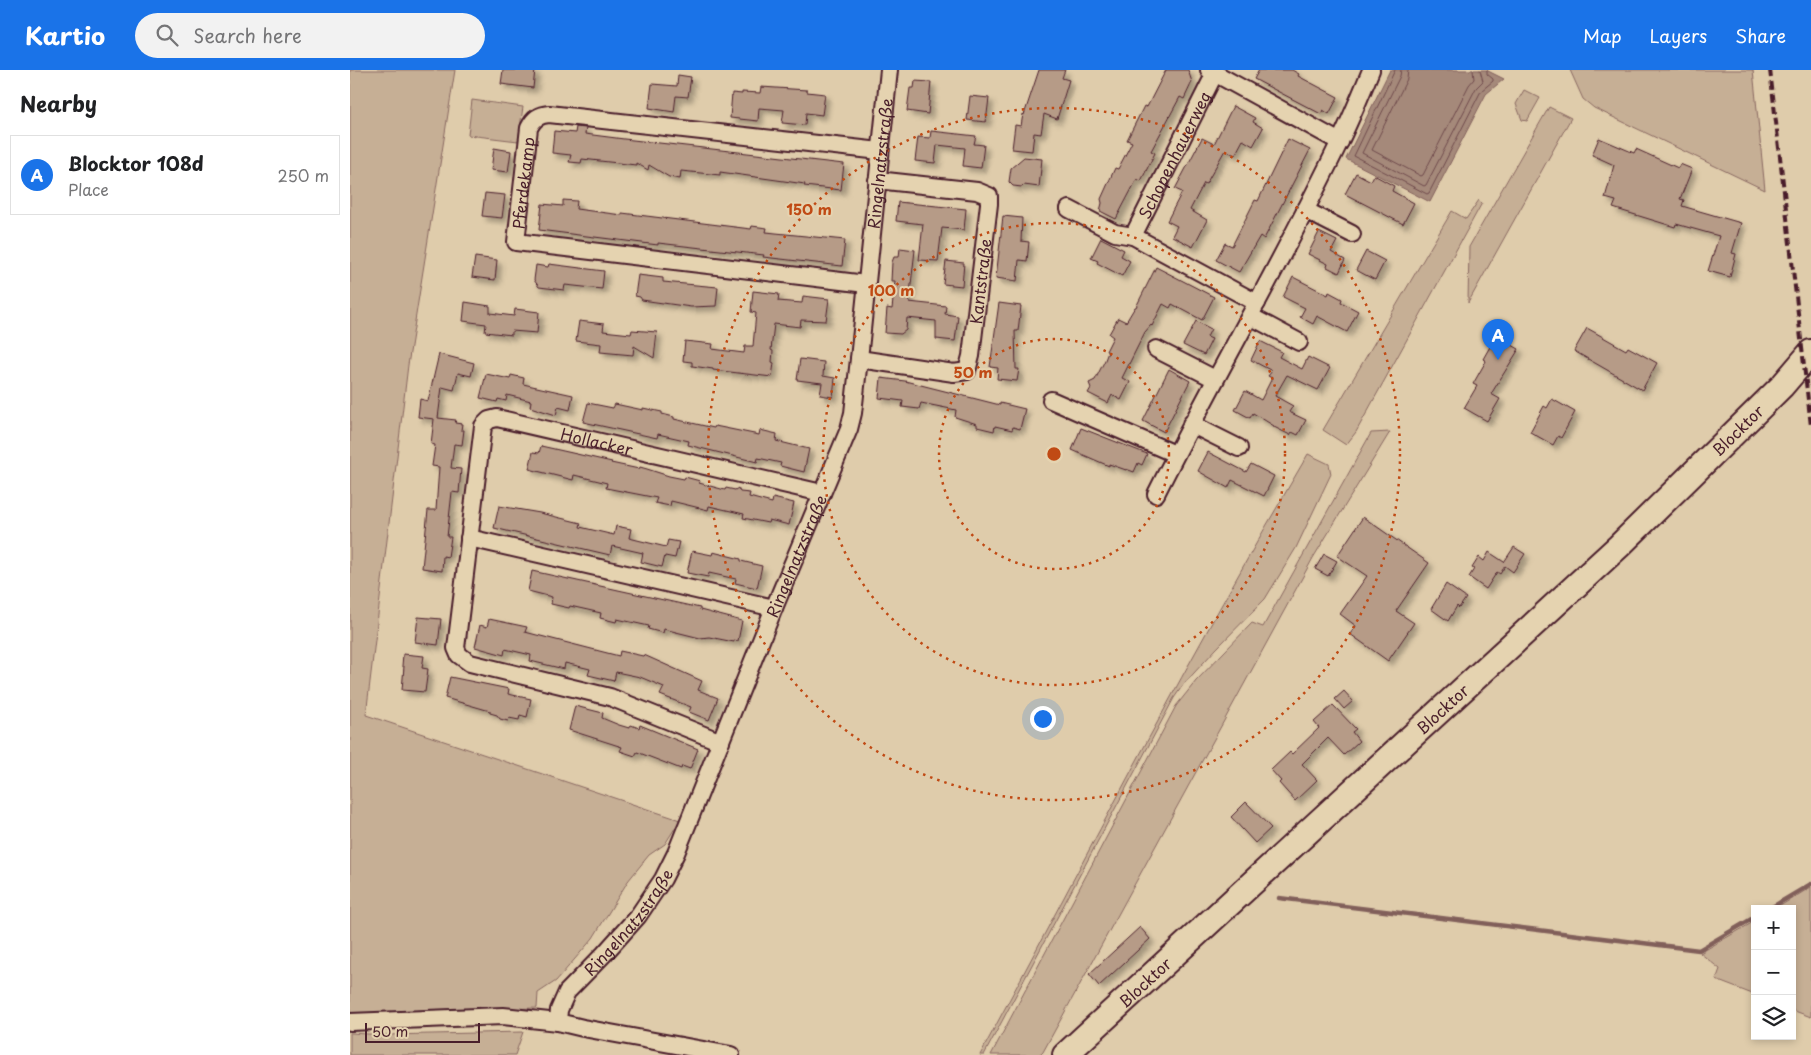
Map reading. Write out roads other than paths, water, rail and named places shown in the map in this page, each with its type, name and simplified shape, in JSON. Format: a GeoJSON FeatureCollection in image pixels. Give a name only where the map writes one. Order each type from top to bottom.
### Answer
{"type":"FeatureCollection","features":[{"type":"Feature","properties":{"kind":"main road","name":"Blocktor"},"geometry":{"type":"LineString","coordinates":[[1065,1055],[1618,546],[1782,386],[1811,352]]}},
{"type":"Feature","properties":{"kind":"street","name":"Ringelnatzstraße"},"geometry":{"type":"LineString","coordinates":[[558,1022],[559,1010],[567,992],[638,916],[663,879],[676,853],[774,608],[849,429],[853,413],[889,70]]}},
{"type":"Feature","properties":{"kind":"street"},"geometry":{"type":"LineString","coordinates":[[1156,494],[1340,142],[1371,70]]}},
{"type":"Feature","properties":{"kind":"street","name":"Schopenhauerweg"},"geometry":{"type":"LineString","coordinates":[[1133,236],[1212,72],[1340,142]]}},
{"type":"Feature","properties":{"kind":"street","name":"Pferdekamp"},"geometry":{"type":"LineString","coordinates":[[866,284],[516,242],[529,128],[536,117],[542,115],[559,115],[880,151]]}},
{"type":"Feature","properties":{"kind":"street","name":"Kantstraße"},"geometry":{"type":"LineString","coordinates":[[859,359],[954,373],[967,371],[971,356],[989,204],[989,196],[976,191],[877,180]]}},
{"type":"Feature","properties":{"kind":"street","name":"Schopenhauerweg"},"geometry":{"type":"LineString","coordinates":[[1069,208],[1115,233],[1133,236],[1254,309],[1299,342]]}},
{"type":"Feature","properties":{"kind":"street"},"geometry":{"type":"LineString","coordinates":[[1305,210],[1352,234]]}},
{"type":"Feature","properties":{"kind":"street"},"geometry":{"type":"LineString","coordinates":[[1156,349],[1216,379]]}},
{"type":"Feature","properties":{"kind":"street"},"geometry":{"type":"LineString","coordinates":[[1051,400],[1176,454]]}},
{"type":"Feature","properties":{"kind":"street","name":"Hollacker"},"geometry":{"type":"LineString","coordinates":[[721,742],[610,697],[470,663],[462,658],[456,648],[483,426],[489,420],[497,418],[822,492]]}},
{"type":"Feature","properties":{"kind":"street"},"geometry":{"type":"LineString","coordinates":[[1191,424],[1239,448]]}},
{"type":"Feature","properties":{"kind":"street"},"geometry":{"type":"LineString","coordinates":[[469,538],[774,608]]}},
{"type":"Feature","properties":{"kind":"street"},"geometry":{"type":"LineString","coordinates":[[350,1022],[503,1016],[558,1022],[731,1055]]}},
{"type":"Feature","properties":{"kind":"water"},"geometry":{"type":"Polygon","coordinates":[[[1390,70],[1486,70],[1504,79],[1486,94],[1430,202],[1346,159],[1390,70]]]}},
{"type":"Feature","properties":{"kind":"waterway"},"geometry":{"type":"LineString","coordinates":[[1776,905],[1811,884]]}},
{"type":"Feature","properties":{"kind":"waterway"},"geometry":{"type":"LineString","coordinates":[[1279,898],[1699,950],[1751,919]]}},
{"type":"Feature","properties":{"kind":"railway"},"geometry":{"type":"LineString","coordinates":[[1770,70],[1811,426]]}},
{"type":"Feature","properties":{"kind":"place","name":"Blocktor 108d"},"geometry":{"type":"Point","coordinates":[1498,360]}}]}
